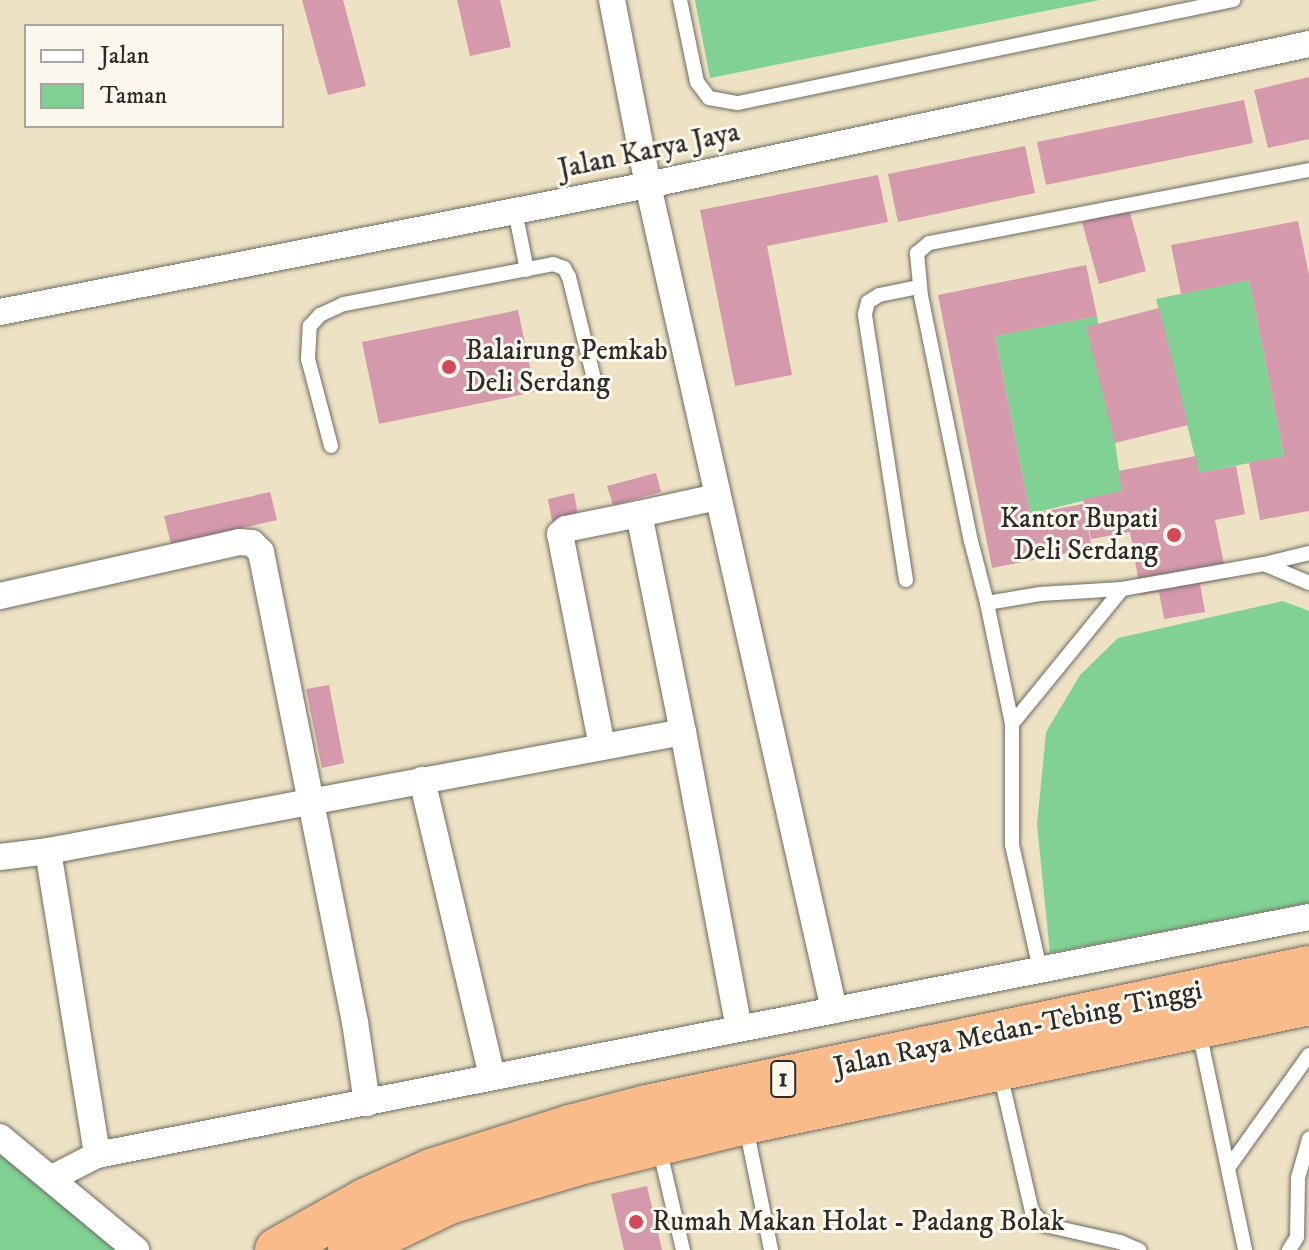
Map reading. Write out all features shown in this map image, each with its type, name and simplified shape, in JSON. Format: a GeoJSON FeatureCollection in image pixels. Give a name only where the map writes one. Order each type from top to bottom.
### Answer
{"type":"FeatureCollection","features":[{"type":"Feature","properties":{"kind":"highway","name":"Jalan Raya Medan-Tebing Tinggi"},"geometry":{"type":"LineString","coordinates":[[277,1250],[366,1200],[431,1171],[570,1127],[647,1107],[1309,968]]}},
{"type":"Feature","properties":{"kind":"highway","name":"Jalan Raya Medan-Tebing Tinggi"},"geometry":{"type":"LineString","coordinates":[[350,1250],[394,1239],[449,1202],[657,1143],[1309,1003]]}},
{"type":"Feature","properties":{"kind":"street"},"geometry":{"type":"LineString","coordinates":[[612,0],[648,185],[834,1010]]}},
{"type":"Feature","properties":{"kind":"street","name":"Jalan Karya Jaya"},"geometry":{"type":"LineString","coordinates":[[0,312],[648,185],[1309,44]]}},
{"type":"Feature","properties":{"kind":"street"},"geometry":{"type":"LineString","coordinates":[[602,747],[560,534],[566,529],[717,497]]}},
{"type":"Feature","properties":{"kind":"street"},"geometry":{"type":"LineString","coordinates":[[639,514],[739,1029]]}},
{"type":"Feature","properties":{"kind":"street"},"geometry":{"type":"LineString","coordinates":[[0,596],[239,542],[252,543],[261,552],[312,802],[367,1103]]}},
{"type":"Feature","properties":{"kind":"street"},"geometry":{"type":"LineString","coordinates":[[0,857],[48,851],[683,732]]}},
{"type":"Feature","properties":{"kind":"street"},"geometry":{"type":"LineString","coordinates":[[422,780],[492,1077]]}},
{"type":"Feature","properties":{"kind":"street"},"geometry":{"type":"LineString","coordinates":[[48,851],[97,1155]]}},
{"type":"Feature","properties":{"kind":"street"},"geometry":{"type":"LineString","coordinates":[[52,1178],[97,1155],[1309,917]]}},
{"type":"Feature","properties":{"kind":"street"},"geometry":{"type":"LineString","coordinates":[[0,1137],[136,1250]]}},
{"type":"Feature","properties":{"kind":"lane"},"geometry":{"type":"LineString","coordinates":[[680,0],[697,82],[709,98],[738,103],[1233,0]]}},
{"type":"Feature","properties":{"kind":"lane"},"geometry":{"type":"LineString","coordinates":[[1040,969],[1012,845],[1012,724],[919,287],[917,253],[929,243],[1309,170]]}},
{"type":"Feature","properties":{"kind":"lane"},"geometry":{"type":"LineString","coordinates":[[515,211],[527,270]]}},
{"type":"Feature","properties":{"kind":"lane"},"geometry":{"type":"LineString","coordinates":[[331,446],[308,359],[310,326],[320,315],[344,304],[553,264],[564,268],[595,383]]}},
{"type":"Feature","properties":{"kind":"lane"},"geometry":{"type":"LineString","coordinates":[[906,580],[865,314],[868,302],[879,295],[919,287]]}},
{"type":"Feature","properties":{"kind":"lane"},"geometry":{"type":"LineString","coordinates":[[987,603],[1040,594],[1122,589],[1309,553]]}},
{"type":"Feature","properties":{"kind":"lane"},"geometry":{"type":"LineString","coordinates":[[1264,564],[1309,583]]}},
{"type":"Feature","properties":{"kind":"lane"},"geometry":{"type":"LineString","coordinates":[[1012,724],[1122,589]]}},
{"type":"Feature","properties":{"kind":"lane"},"geometry":{"type":"LineString","coordinates":[[1198,1026],[1245,1250]]}},
{"type":"Feature","properties":{"kind":"lane"},"geometry":{"type":"LineString","coordinates":[[1228,1168],[1309,1055]]}},
{"type":"Feature","properties":{"kind":"lane"},"geometry":{"type":"LineString","coordinates":[[999,1069],[1032,1212],[1045,1225],[1120,1242],[1139,1250]]}},
{"type":"Feature","properties":{"kind":"lane"},"geometry":{"type":"LineString","coordinates":[[746,1122],[771,1250]]}},
{"type":"Feature","properties":{"kind":"lane"},"geometry":{"type":"LineString","coordinates":[[1289,1250],[1297,1237],[1298,1178],[1309,1139]]}},
{"type":"Feature","properties":{"kind":"lane"},"geometry":{"type":"LineString","coordinates":[[657,1143],[683,1250]]}},
{"type":"Feature","properties":{"kind":"green space"},"geometry":{"type":"Polygon","coordinates":[[[695,0],[1100,0],[710,78],[695,0]]]}},
{"type":"Feature","properties":{"kind":"green space"},"geometry":{"type":"Polygon","coordinates":[[[1249,280],[1284,456],[1199,473],[1156,299],[1249,280]]]}},
{"type":"Feature","properties":{"kind":"green space"},"geometry":{"type":"Polygon","coordinates":[[[1097,316],[1122,491],[1030,514],[995,336],[1097,316]]]}},
{"type":"Feature","properties":{"kind":"green space"},"geometry":{"type":"Polygon","coordinates":[[[1283,601],[1309,611],[1309,903],[1050,953],[1037,825],[1046,732],[1080,675],[1118,638],[1283,601]]]}},
{"type":"Feature","properties":{"kind":"green space"},"geometry":{"type":"Polygon","coordinates":[[[0,1128],[121,1250],[0,1250],[0,1128]]]}},
{"type":"Feature","properties":{"kind":"building"},"geometry":{"type":"Polygon","coordinates":[[[302,0],[343,0],[366,86],[328,95],[302,0]]]}},
{"type":"Feature","properties":{"kind":"building"},"geometry":{"type":"Polygon","coordinates":[[[457,0],[500,0],[511,47],[470,56],[457,0]]]}},
{"type":"Feature","properties":{"kind":"building"},"geometry":{"type":"Polygon","coordinates":[[[1309,77],[1309,139],[1268,148],[1254,90],[1309,77]]]}},
{"type":"Feature","properties":{"kind":"building"},"geometry":{"type":"Polygon","coordinates":[[[1244,100],[1253,143],[1046,185],[1037,142],[1244,100]]]}},
{"type":"Feature","properties":{"kind":"building"},"geometry":{"type":"Polygon","coordinates":[[[1025,146],[1035,193],[898,222],[888,174],[1025,146]]]}},
{"type":"Feature","properties":{"kind":"building"},"geometry":{"type":"Polygon","coordinates":[[[878,175],[888,222],[767,246],[792,375],[735,386],[700,210],[878,175]]]}},
{"type":"Feature","properties":{"kind":"building"},"geometry":{"type":"Polygon","coordinates":[[[1129,209],[1146,271],[1099,284],[1082,222],[1129,209]]]}},
{"type":"Feature","properties":{"kind":"building"},"geometry":{"type":"Polygon","coordinates":[[[1298,221],[1309,275],[1309,511],[1260,520],[1249,462],[1284,456],[1249,280],[1181,294],[1171,245],[1298,221]]]}},
{"type":"Feature","properties":{"kind":"building"},"geometry":{"type":"Polygon","coordinates":[[[1086,265],[1097,316],[995,336],[1030,514],[1083,504],[1092,548],[992,568],[938,295],[1086,265]]]}},
{"type":"Feature","properties":{"kind":"building","name":"Kantor Bupati Deli Serdang"},"geometry":{"type":"Polygon","coordinates":[[[1159,308],[1188,425],[1115,443],[1086,327],[1159,308]]]}},
{"type":"Feature","properties":{"kind":"building","name":"Balairung Pemkab Deli Serdang"},"geometry":{"type":"Polygon","coordinates":[[[518,310],[535,392],[379,424],[362,342],[518,310]]]}},
{"type":"Feature","properties":{"kind":"building","name":"Kantor Bupati Deli Serdang"},"geometry":{"type":"Polygon","coordinates":[[[1196,456],[1199,473],[1236,466],[1245,514],[1215,520],[1227,579],[1200,584],[1205,612],[1164,619],[1159,592],[1141,595],[1130,532],[1091,539],[1083,499],[1122,491],[1118,471],[1196,456]]]}},
{"type":"Feature","properties":{"kind":"building"},"geometry":{"type":"Polygon","coordinates":[[[656,473],[661,492],[613,505],[607,486],[656,473]]]}},
{"type":"Feature","properties":{"kind":"building"},"geometry":{"type":"Polygon","coordinates":[[[270,492],[277,520],[171,544],[164,516],[270,492]]]}},
{"type":"Feature","properties":{"kind":"building"},"geometry":{"type":"Polygon","coordinates":[[[574,493],[578,515],[552,521],[548,499],[574,493]]]}},
{"type":"Feature","properties":{"kind":"building"},"geometry":{"type":"Polygon","coordinates":[[[329,685],[344,763],[322,768],[306,689],[329,685]]]}},
{"type":"Feature","properties":{"kind":"building","name":"Rumah Makan Holat - Padang Bolak"},"geometry":{"type":"Polygon","coordinates":[[[647,1186],[662,1250],[624,1250],[611,1194],[647,1186]]]}},
{"type":"Feature","properties":{"kind":"place","name":"Balairung Pemkab Deli Serdang"},"geometry":{"type":"Point","coordinates":[449,367]}},
{"type":"Feature","properties":{"kind":"place","name":"Kantor Bupati Deli Serdang"},"geometry":{"type":"Point","coordinates":[1174,535]}},
{"type":"Feature","properties":{"kind":"place","name":"Rumah Makan Holat - Padang Bolak"},"geometry":{"type":"Point","coordinates":[636,1222]}}]}
